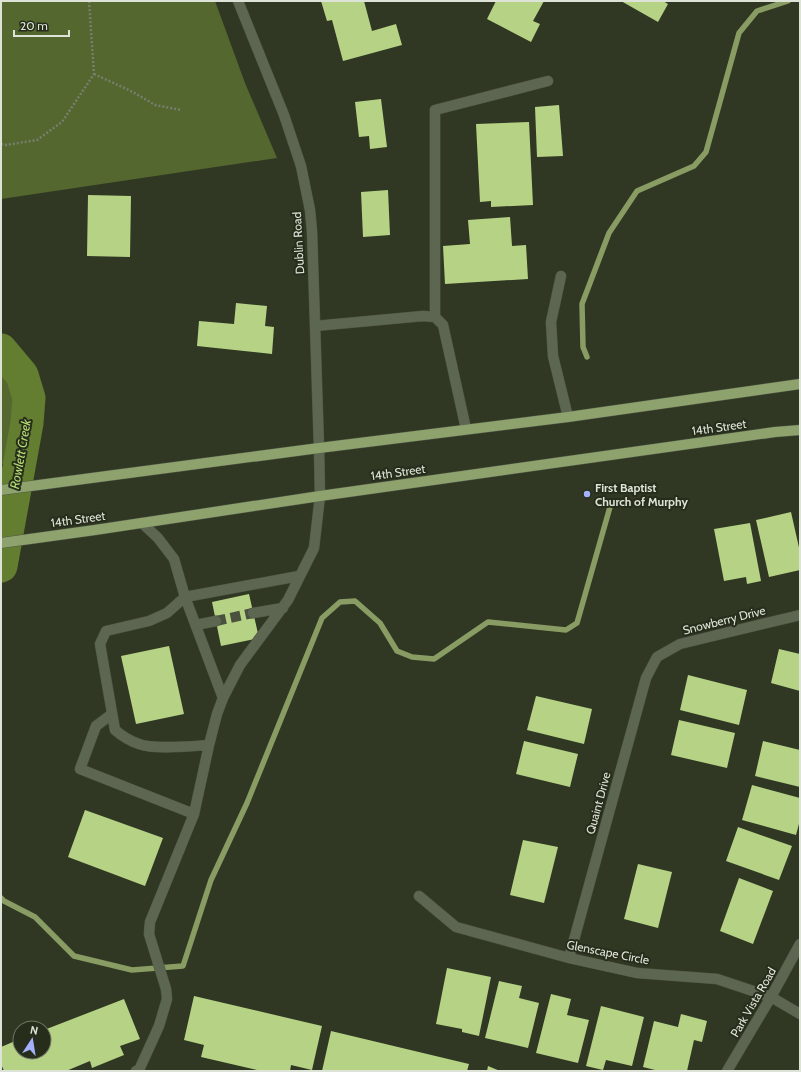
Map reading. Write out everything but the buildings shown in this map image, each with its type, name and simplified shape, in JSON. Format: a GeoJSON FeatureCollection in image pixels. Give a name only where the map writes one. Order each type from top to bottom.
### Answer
{"type":"FeatureCollection","features":[{"type":"Feature","properties":{"kind":"main road"},"geometry":{"type":"LineString","coordinates":[[1,490],[568,417],[800,384]]}},
{"type":"Feature","properties":{"kind":"main road","name":"14th Street"},"geometry":{"type":"LineString","coordinates":[[1,543],[320,496],[775,432],[800,430]]}},
{"type":"Feature","properties":{"kind":"street","name":"Dublin Road"},"geometry":{"type":"LineString","coordinates":[[139,1071],[159,1026],[167,1000],[166,989],[149,934],[150,922],[194,814],[209,745],[223,698],[240,665],[288,600],[314,548],[320,496],[312,231],[308,203],[301,166],[284,116],[238,1]]}},
{"type":"Feature","properties":{"kind":"street"},"geometry":{"type":"LineString","coordinates":[[435,317],[435,110],[548,81]]}},
{"type":"Feature","properties":{"kind":"street"},"geometry":{"type":"LineString","coordinates":[[561,276],[551,322],[554,356],[568,417]]}},
{"type":"Feature","properties":{"kind":"street"},"geometry":{"type":"LineString","coordinates":[[315,326],[423,316],[435,317],[443,325],[466,429]]}},
{"type":"Feature","properties":{"kind":"street"},"geometry":{"type":"LineString","coordinates":[[142,523],[158,538],[174,559],[185,597],[223,698]]}},
{"type":"Feature","properties":{"kind":"street"},"geometry":{"type":"LineString","coordinates":[[209,745],[159,747],[140,745],[122,736],[115,730],[100,644],[106,631],[149,621],[167,613],[185,597],[299,576]]}},
{"type":"Feature","properties":{"kind":"street"},"geometry":{"type":"LineString","coordinates":[[254,613],[282,608]]}},
{"type":"Feature","properties":{"kind":"street","name":"Snowberry Drive"},"geometry":{"type":"LineString","coordinates":[[657,657],[680,644],[800,615]]}},
{"type":"Feature","properties":{"kind":"street"},"geometry":{"type":"LineString","coordinates":[[196,625],[216,621]]}},
{"type":"Feature","properties":{"kind":"street","name":"Quaint Drive"},"geometry":{"type":"LineString","coordinates":[[569,958],[646,678],[657,657]]}},
{"type":"Feature","properties":{"kind":"street"},"geometry":{"type":"LineString","coordinates":[[112,714],[96,726],[80,770],[194,814]]}},
{"type":"Feature","properties":{"kind":"street","name":"Glenscape Circle"},"geometry":{"type":"LineString","coordinates":[[419,896],[456,927],[569,958],[637,973],[717,979],[771,998],[800,1014]]}},
{"type":"Feature","properties":{"kind":"street","name":"Park Vista Road"},"geometry":{"type":"LineString","coordinates":[[727,1071],[771,998],[800,944]]}},
{"type":"Feature","properties":{"kind":"path"},"geometry":{"type":"LineString","coordinates":[[1,144],[6,145],[37,140],[62,122],[94,74],[89,1]]}},
{"type":"Feature","properties":{"kind":"path"},"geometry":{"type":"LineString","coordinates":[[94,74],[133,92],[155,105],[181,110]]}},
{"type":"Feature","properties":{"kind":"green space"},"geometry":{"type":"Polygon","coordinates":[[[1,1],[215,1],[245,83],[277,158],[1,199],[1,1]]]}},
{"type":"Feature","properties":{"kind":"green space"},"geometry":{"type":"Polygon","coordinates":[[[1,370],[18,392],[12,463],[1,464],[1,370]]]}},
{"type":"Feature","properties":{"kind":"waterway"},"geometry":{"type":"LineString","coordinates":[[587,357],[583,347],[582,304],[609,233],[637,191],[694,166],[706,152],[739,33],[757,11],[788,1]]}},
{"type":"Feature","properties":{"kind":"waterway","name":"Rowlett Creek"},"geometry":{"type":"LineString","coordinates":[[1,350],[22,375],[29,398],[27,423],[1,566]]}},
{"type":"Feature","properties":{"kind":"waterway"},"geometry":{"type":"LineString","coordinates":[[1,898],[35,917],[74,956],[132,970],[183,966],[211,880],[247,803],[322,618],[340,602],[355,601],[380,623],[397,651],[412,657],[434,659],[488,622],[566,630],[577,623],[610,507]]}},
{"type":"Feature","properties":{"kind":"tunnel"},"geometry":{"type":"LineString","coordinates":[[216,621],[253,613]]}},
{"type":"Feature","properties":{"kind":"place","name":"First Baptist Church of Murphy"},"geometry":{"type":"Point","coordinates":[587,494]}}]}
